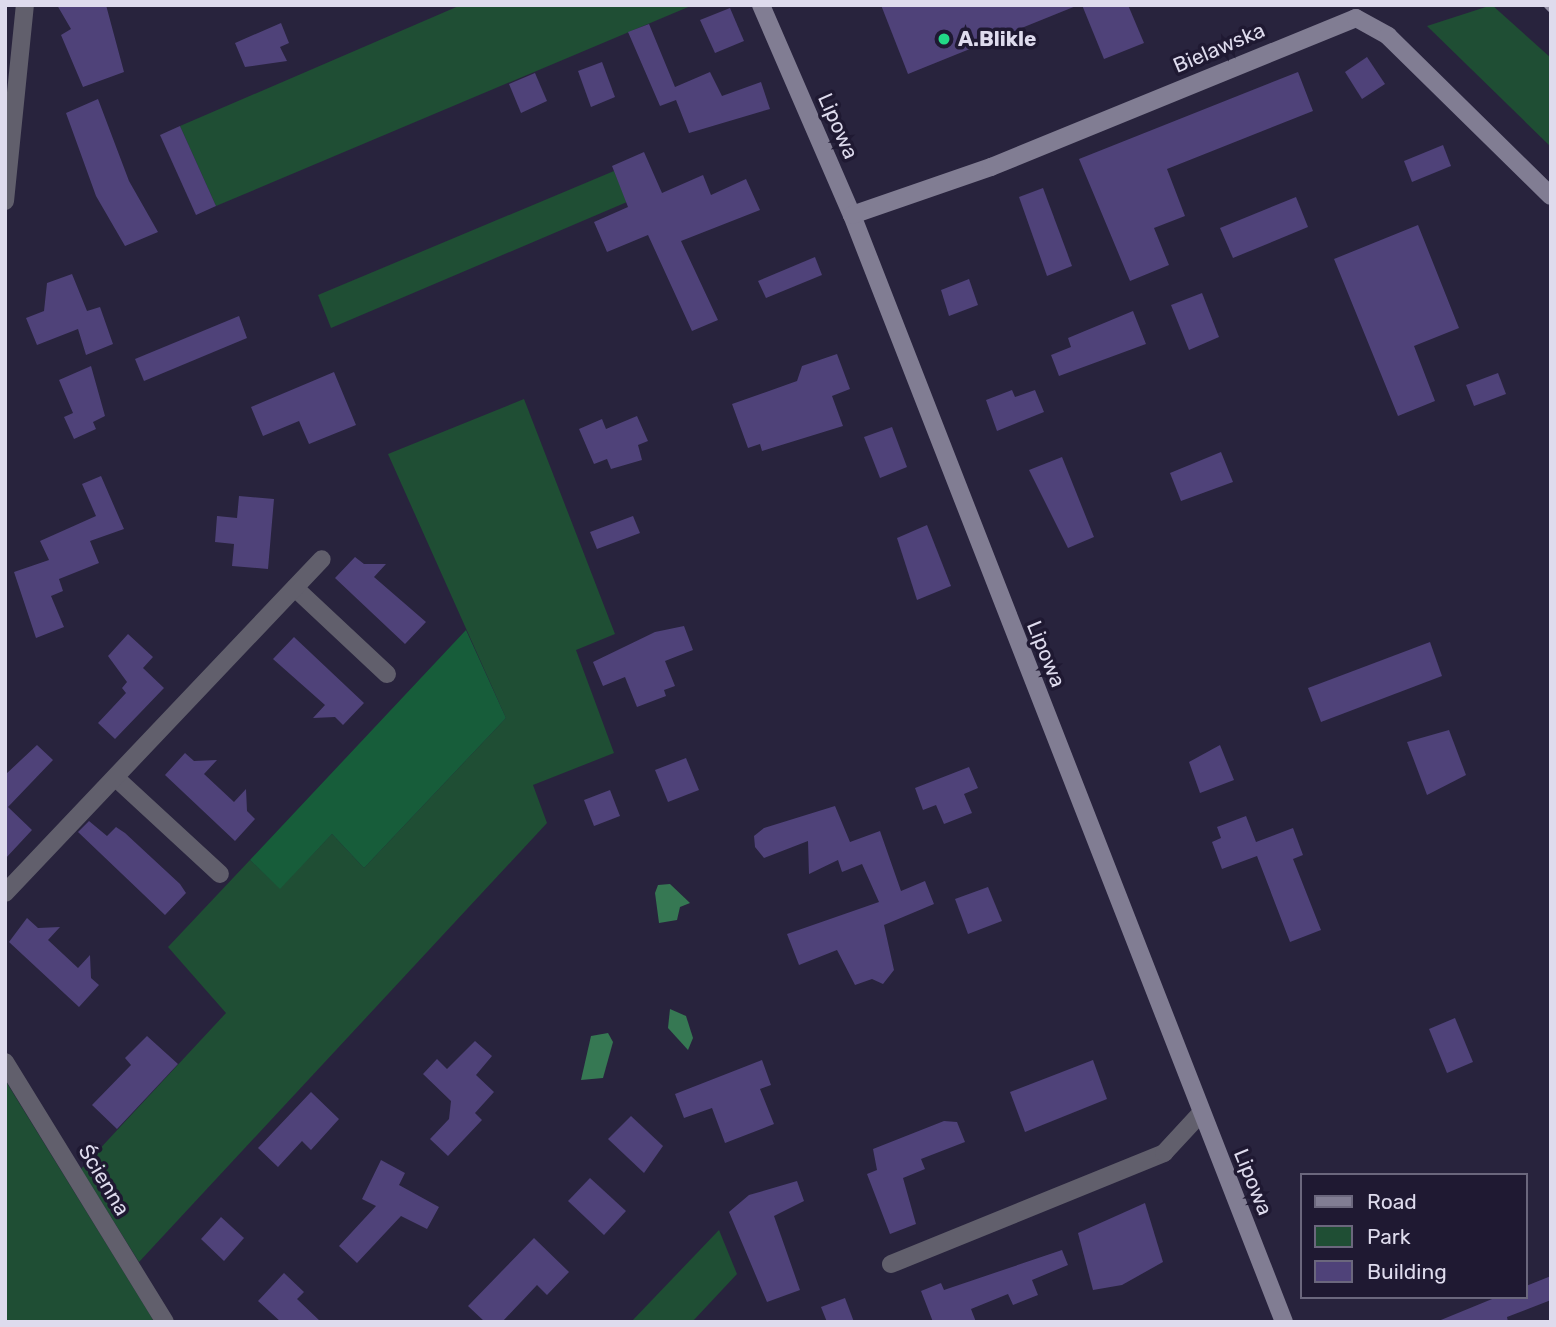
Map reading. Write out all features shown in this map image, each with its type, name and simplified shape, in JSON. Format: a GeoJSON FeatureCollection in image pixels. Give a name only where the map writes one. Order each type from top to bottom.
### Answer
{"type":"FeatureCollection","features":[{"type":"Feature","properties":{"kind":"street"},"geometry":{"type":"LineString","coordinates":[[5,201],[25,5]]}},
{"type":"Feature","properties":{"kind":"street","name":"Lipowa"},"geometry":{"type":"LineString","coordinates":[[761,5],[852,215],[1284,1322]]}},
{"type":"Feature","properties":{"kind":"street","name":"Bielawska"},"geometry":{"type":"LineString","coordinates":[[852,215],[991,167],[1356,18],[1388,36],[1551,196]]}},
{"type":"Feature","properties":{"kind":"street"},"geometry":{"type":"LineString","coordinates":[[5,893],[117,779],[322,559]]}},
{"type":"Feature","properties":{"kind":"street"},"geometry":{"type":"LineString","coordinates":[[295,588],[387,674]]}},
{"type":"Feature","properties":{"kind":"street"},"geometry":{"type":"LineString","coordinates":[[117,779],[220,874]]}},
{"type":"Feature","properties":{"kind":"street","name":"Ścienna"},"geometry":{"type":"LineString","coordinates":[[5,1062],[165,1322]]}},
{"type":"Feature","properties":{"kind":"street"},"geometry":{"type":"LineString","coordinates":[[891,1264],[1164,1153],[1201,1113]]}},
{"type":"Feature","properties":{"kind":"green space"},"geometry":{"type":"Polygon","coordinates":[[[461,5],[693,5],[216,206],[180,126],[461,5]]]}},
{"type":"Feature","properties":{"kind":"green space"},"geometry":{"type":"Polygon","coordinates":[[[1492,5],[1551,58],[1551,147],[1427,26],[1492,5]]]}},
{"type":"Feature","properties":{"kind":"green space"},"geometry":{"type":"Polygon","coordinates":[[[614,171],[627,202],[331,328],[318,295],[614,171]]]}},
{"type":"Feature","properties":{"kind":"green space"},"geometry":{"type":"Polygon","coordinates":[[[524,399],[615,634],[576,650],[614,753],[533,785],[547,823],[139,1262],[81,1169],[226,1013],[168,947],[250,860],[280,888],[332,834],[364,868],[506,718],[388,454],[524,399]]]}},
{"type":"Feature","properties":{"kind":"green space"},"geometry":{"type":"Polygon","coordinates":[[[5,1080],[149,1313],[154,1322],[5,1322],[5,1080]]]}},
{"type":"Feature","properties":{"kind":"green space"},"geometry":{"type":"Polygon","coordinates":[[[719,1230],[737,1274],[692,1322],[631,1322],[719,1230]]]}},
{"type":"Feature","properties":{"kind":"shaded area"},"geometry":{"type":"Polygon","coordinates":[[[466,630],[506,718],[364,868],[332,834],[280,889],[250,860],[466,630]]]}},
{"type":"Feature","properties":{"kind":"shaded area"},"geometry":{"type":"Polygon","coordinates":[[[670,884],[690,903],[680,907],[677,920],[659,923],[655,893],[658,885],[670,884]]]}},
{"type":"Feature","properties":{"kind":"shaded area"},"geometry":{"type":"Polygon","coordinates":[[[670,1009],[686,1016],[693,1038],[688,1050],[668,1028],[670,1009]]]}},
{"type":"Feature","properties":{"kind":"shaded area"},"geometry":{"type":"Polygon","coordinates":[[[608,1033],[613,1042],[603,1078],[581,1080],[591,1036],[608,1033]]]}},
{"type":"Feature","properties":{"kind":"building"},"geometry":{"type":"Polygon","coordinates":[[[57,5],[106,5],[124,72],[83,87],[61,35],[71,29],[57,5]]]}},
{"type":"Feature","properties":{"kind":"building","name":"A.Blikle"},"geometry":{"type":"Polygon","coordinates":[[[881,5],[1076,5],[1076,6],[908,74],[881,5]]]}},
{"type":"Feature","properties":{"kind":"building"},"geometry":{"type":"Polygon","coordinates":[[[1082,5],[1128,5],[1144,43],[1104,59],[1082,5]]]}},
{"type":"Feature","properties":{"kind":"building"},"geometry":{"type":"Polygon","coordinates":[[[730,8],[744,41],[715,53],[700,20],[730,8]]]}},
{"type":"Feature","properties":{"kind":"building"},"geometry":{"type":"Polygon","coordinates":[[[281,23],[289,43],[280,47],[287,61],[245,67],[235,43],[281,23]]]}},
{"type":"Feature","properties":{"kind":"building"},"geometry":{"type":"Polygon","coordinates":[[[649,24],[675,87],[710,72],[722,96],[761,82],[770,109],[689,133],[676,100],[660,106],[628,32],[649,24]]]}},
{"type":"Feature","properties":{"kind":"building"},"geometry":{"type":"Polygon","coordinates":[[[1367,57],[1385,84],[1362,99],[1345,72],[1367,57]]]}},
{"type":"Feature","properties":{"kind":"building"},"geometry":{"type":"Polygon","coordinates":[[[602,62],[615,97],[591,107],[578,71],[602,62]]]}},
{"type":"Feature","properties":{"kind":"building"},"geometry":{"type":"Polygon","coordinates":[[[1298,72],[1313,111],[1167,169],[1185,216],[1154,228],[1169,265],[1130,281],[1079,159],[1298,72]]]}},
{"type":"Feature","properties":{"kind":"building"},"geometry":{"type":"Polygon","coordinates":[[[535,73],[547,101],[521,113],[509,84],[535,73]]]}},
{"type":"Feature","properties":{"kind":"building"},"geometry":{"type":"Polygon","coordinates":[[[98,99],[129,181],[158,232],[125,246],[96,196],[66,113],[98,99]]]}},
{"type":"Feature","properties":{"kind":"building"},"geometry":{"type":"Polygon","coordinates":[[[180,126],[216,206],[196,215],[160,135],[180,126]]]}},
{"type":"Feature","properties":{"kind":"building"},"geometry":{"type":"Polygon","coordinates":[[[1443,145],[1451,166],[1412,182],[1404,161],[1443,145]]]}},
{"type":"Feature","properties":{"kind":"building"},"geometry":{"type":"Polygon","coordinates":[[[644,152],[662,193],[703,175],[711,195],[746,179],[760,210],[681,241],[718,320],[692,331],[648,235],[607,252],[594,222],[628,207],[612,166],[644,152]]]}},
{"type":"Feature","properties":{"kind":"building"},"geometry":{"type":"Polygon","coordinates":[[[1043,188],[1072,266],[1047,276],[1019,197],[1043,188]]]}},
{"type":"Feature","properties":{"kind":"building"},"geometry":{"type":"Polygon","coordinates":[[[1296,197],[1308,227],[1233,258],[1220,228],[1296,197]]]}},
{"type":"Feature","properties":{"kind":"building"},"geometry":{"type":"Polygon","coordinates":[[[1418,225],[1459,328],[1414,346],[1435,401],[1398,416],[1334,259],[1418,225]]]}},
{"type":"Feature","properties":{"kind":"building"},"geometry":{"type":"Polygon","coordinates":[[[815,257],[822,275],[766,298],[758,281],[815,257]]]}},
{"type":"Feature","properties":{"kind":"building"},"geometry":{"type":"Polygon","coordinates":[[[72,274],[87,311],[100,307],[113,344],[86,355],[78,329],[37,345],[26,318],[44,311],[47,283],[72,274]]]}},
{"type":"Feature","properties":{"kind":"building"},"geometry":{"type":"Polygon","coordinates":[[[969,279],[978,305],[949,316],[941,290],[969,279]]]}},
{"type":"Feature","properties":{"kind":"building"},"geometry":{"type":"Polygon","coordinates":[[[1202,293],[1219,337],[1189,350],[1171,305],[1202,293]]]}},
{"type":"Feature","properties":{"kind":"building"},"geometry":{"type":"Polygon","coordinates":[[[1133,311],[1146,344],[1059,376],[1051,355],[1071,347],[1068,338],[1133,311]]]}},
{"type":"Feature","properties":{"kind":"building"},"geometry":{"type":"Polygon","coordinates":[[[239,316],[247,338],[144,381],[135,359],[239,316]]]}},
{"type":"Feature","properties":{"kind":"building"},"geometry":{"type":"Polygon","coordinates":[[[837,354],[850,389],[832,396],[843,426],[762,451],[760,444],[748,448],[732,404],[797,381],[802,366],[837,354]]]}},
{"type":"Feature","properties":{"kind":"building"},"geometry":{"type":"Polygon","coordinates":[[[91,366],[105,416],[93,422],[96,429],[74,439],[64,417],[73,413],[59,380],[91,366]]]}},
{"type":"Feature","properties":{"kind":"building"},"geometry":{"type":"Polygon","coordinates":[[[334,372],[356,425],[309,444],[299,421],[263,436],[251,407],[334,372]]]}},
{"type":"Feature","properties":{"kind":"building"},"geometry":{"type":"Polygon","coordinates":[[[1498,373],[1506,394],[1474,406],[1466,385],[1498,373]]]}},
{"type":"Feature","properties":{"kind":"building"},"geometry":{"type":"Polygon","coordinates":[[[1012,390],[1015,397],[1035,390],[1044,412],[997,431],[986,400],[1012,390]]]}},
{"type":"Feature","properties":{"kind":"building"},"geometry":{"type":"Polygon","coordinates":[[[637,416],[648,441],[638,445],[642,460],[611,469],[607,459],[594,464],[579,429],[602,419],[606,429],[637,416]]]}},
{"type":"Feature","properties":{"kind":"building"},"geometry":{"type":"Polygon","coordinates":[[[892,427],[907,467],[880,478],[864,437],[892,427]]]}},
{"type":"Feature","properties":{"kind":"building"},"geometry":{"type":"Polygon","coordinates":[[[1221,452],[1233,482],[1181,501],[1170,473],[1221,452]]]}},
{"type":"Feature","properties":{"kind":"building"},"geometry":{"type":"Polygon","coordinates":[[[1062,457],[1094,537],[1068,548],[1029,470],[1062,457]]]}},
{"type":"Feature","properties":{"kind":"building"},"geometry":{"type":"Polygon","coordinates":[[[101,476],[124,529],[90,541],[99,563],[59,579],[63,591],[51,596],[64,627],[36,638],[14,572],[49,560],[40,541],[96,516],[82,484],[101,476]]]}},
{"type":"Feature","properties":{"kind":"building"},"geometry":{"type":"Polygon","coordinates":[[[239,496],[274,499],[268,569],[232,566],[234,544],[215,542],[217,516],[237,518],[239,496]]]}},
{"type":"Feature","properties":{"kind":"building"},"geometry":{"type":"Polygon","coordinates":[[[633,516],[640,533],[597,549],[590,532],[633,516]]]}},
{"type":"Feature","properties":{"kind":"building"},"geometry":{"type":"Polygon","coordinates":[[[927,525],[951,586],[917,600],[897,538],[927,525]]]}},
{"type":"Feature","properties":{"kind":"building"},"geometry":{"type":"Polygon","coordinates":[[[355,557],[364,564],[386,564],[374,577],[426,622],[405,644],[335,578],[355,557]]]}},
{"type":"Feature","properties":{"kind":"building"},"geometry":{"type":"Polygon","coordinates":[[[684,626],[693,650],[665,661],[675,686],[664,690],[666,696],[637,707],[625,677],[603,686],[593,662],[655,632],[684,626]]]}},
{"type":"Feature","properties":{"kind":"building"},"geometry":{"type":"Polygon","coordinates":[[[128,634],[153,657],[143,668],[164,688],[115,739],[98,723],[126,693],[122,688],[127,682],[108,656],[128,634]]]}},
{"type":"Feature","properties":{"kind":"building"},"geometry":{"type":"Polygon","coordinates":[[[294,637],[364,703],[343,725],[335,717],[313,718],[325,705],[273,659],[294,637]]]}},
{"type":"Feature","properties":{"kind":"building"},"geometry":{"type":"Polygon","coordinates":[[[1430,642],[1442,676],[1321,722],[1308,688],[1430,642]]]}},
{"type":"Feature","properties":{"kind":"building"},"geometry":{"type":"Polygon","coordinates":[[[1449,730],[1466,775],[1427,795],[1407,742],[1449,730]]]}},
{"type":"Feature","properties":{"kind":"building"},"geometry":{"type":"Polygon","coordinates":[[[37,745],[53,760],[8,807],[32,830],[5,859],[5,775],[37,745]]]}},
{"type":"Feature","properties":{"kind":"building"},"geometry":{"type":"Polygon","coordinates":[[[1220,745],[1234,780],[1200,793],[1189,762],[1220,745]]]}},
{"type":"Feature","properties":{"kind":"building"},"geometry":{"type":"Polygon","coordinates":[[[185,753],[194,761],[217,760],[204,774],[234,802],[246,789],[247,811],[255,819],[235,841],[165,775],[185,753]]]}},
{"type":"Feature","properties":{"kind":"building"},"geometry":{"type":"Polygon","coordinates":[[[686,758],[699,790],[668,802],[655,770],[686,758]]]}},
{"type":"Feature","properties":{"kind":"building"},"geometry":{"type":"Polygon","coordinates":[[[969,767],[978,788],[964,794],[972,813],[944,824],[936,805],[923,810],[915,788],[969,767]]]}},
{"type":"Feature","properties":{"kind":"building"},"geometry":{"type":"Polygon","coordinates":[[[610,790],[620,816],[594,826],[584,800],[610,790]]]}},
{"type":"Feature","properties":{"kind":"building"},"geometry":{"type":"Polygon","coordinates":[[[835,806],[850,842],[880,831],[901,891],[925,881],[934,904],[884,925],[894,970],[883,984],[872,979],[855,985],[837,950],[799,965],[787,934],[879,902],[862,864],[842,872],[838,860],[809,874],[808,841],[764,858],[755,847],[754,836],[764,828],[835,806]]]}},
{"type":"Feature","properties":{"kind":"building"},"geometry":{"type":"Polygon","coordinates":[[[1246,816],[1256,842],[1293,828],[1303,855],[1293,859],[1321,930],[1290,942],[1257,856],[1222,869],[1212,842],[1221,838],[1217,827],[1246,816]]]}},
{"type":"Feature","properties":{"kind":"building"},"geometry":{"type":"Polygon","coordinates":[[[89,821],[107,836],[116,827],[125,833],[180,884],[186,893],[165,915],[78,832],[89,821]]]}},
{"type":"Feature","properties":{"kind":"building"},"geometry":{"type":"Polygon","coordinates":[[[988,887],[1002,921],[968,934],[955,899],[988,887]]]}},
{"type":"Feature","properties":{"kind":"building"},"geometry":{"type":"Polygon","coordinates":[[[27,918],[38,928],[60,927],[48,940],[78,968],[90,955],[91,978],[99,985],[79,1007],[9,942],[27,918]]]}},
{"type":"Feature","properties":{"kind":"building"},"geometry":{"type":"Polygon","coordinates":[[[1455,1018],[1473,1062],[1447,1073],[1429,1029],[1455,1018]]]}},
{"type":"Feature","properties":{"kind":"building"},"geometry":{"type":"Polygon","coordinates":[[[147,1036],[178,1064],[117,1129],[92,1105],[131,1065],[125,1058],[147,1036]]]}},
{"type":"Feature","properties":{"kind":"building"},"geometry":{"type":"Polygon","coordinates":[[[475,1041],[492,1056],[476,1075],[494,1092],[475,1113],[482,1120],[448,1156],[430,1139],[449,1119],[451,1101],[423,1074],[437,1059],[447,1069],[475,1041]]]}},
{"type":"Feature","properties":{"kind":"building"},"geometry":{"type":"Polygon","coordinates":[[[762,1060],[771,1085],[760,1089],[774,1124],[725,1143],[712,1108],[684,1118],[675,1094],[762,1060]]]}},
{"type":"Feature","properties":{"kind":"building"},"geometry":{"type":"Polygon","coordinates":[[[1093,1060],[1107,1099],[1025,1132],[1010,1092],[1093,1060]]]}},
{"type":"Feature","properties":{"kind":"building"},"geometry":{"type":"Polygon","coordinates":[[[311,1092],[339,1119],[311,1150],[302,1141],[278,1167],[258,1148],[311,1092]]]}},
{"type":"Feature","properties":{"kind":"building"},"geometry":{"type":"Polygon","coordinates":[[[631,1116],[663,1146],[644,1173],[608,1139],[631,1116]]]}},
{"type":"Feature","properties":{"kind":"building"},"geometry":{"type":"Polygon","coordinates":[[[944,1121],[957,1122],[965,1142],[921,1159],[925,1169],[903,1178],[916,1224],[890,1234],[867,1174],[877,1170],[873,1149],[944,1121]]]}},
{"type":"Feature","properties":{"kind":"building"},"geometry":{"type":"Polygon","coordinates":[[[381,1160],[405,1173],[399,1185],[439,1207],[427,1229],[401,1216],[357,1263],[339,1246],[376,1206],[362,1199],[381,1160]]]}},
{"type":"Feature","properties":{"kind":"building"},"geometry":{"type":"Polygon","coordinates":[[[590,1178],[626,1211],[604,1235],[568,1201],[590,1178]]]}},
{"type":"Feature","properties":{"kind":"building"},"geometry":{"type":"Polygon","coordinates":[[[797,1181],[804,1201],[774,1216],[800,1290],[767,1302],[729,1212],[749,1195],[797,1181]]]}},
{"type":"Feature","properties":{"kind":"building"},"geometry":{"type":"Polygon","coordinates":[[[1145,1203],[1163,1262],[1122,1285],[1093,1290],[1078,1233],[1145,1203]]]}},
{"type":"Feature","properties":{"kind":"building"},"geometry":{"type":"Polygon","coordinates":[[[221,1217],[244,1238],[224,1261],[201,1239],[221,1217]]]}},
{"type":"Feature","properties":{"kind":"building"},"geometry":{"type":"Polygon","coordinates":[[[534,1238],[569,1272],[547,1295],[537,1285],[502,1322],[485,1322],[468,1306],[534,1238]]]}},
{"type":"Feature","properties":{"kind":"building"},"geometry":{"type":"Polygon","coordinates":[[[1062,1250],[1068,1265],[1032,1280],[1038,1295],[1013,1305],[1008,1294],[971,1309],[976,1322],[933,1322],[921,1291],[941,1283],[944,1290],[1062,1250]]]}},
{"type":"Feature","properties":{"kind":"building"},"geometry":{"type":"Polygon","coordinates":[[[284,1273],[304,1292],[297,1299],[321,1322],[281,1322],[258,1301],[284,1273]]]}},
{"type":"Feature","properties":{"kind":"building"},"geometry":{"type":"Polygon","coordinates":[[[1551,1276],[1551,1300],[1507,1317],[1508,1322],[1436,1322],[1492,1299],[1528,1299],[1528,1285],[1551,1276]]]}},
{"type":"Feature","properties":{"kind":"building"},"geometry":{"type":"Polygon","coordinates":[[[845,1298],[854,1322],[827,1322],[821,1307],[845,1298]]]}},
{"type":"Feature","properties":{"kind":"railway"},"geometry":{"type":"LineString","coordinates":[[1546,5],[1551,10]]}},
{"type":"Feature","properties":{"kind":"place","name":"A.Blikle"},"geometry":{"type":"Point","coordinates":[944,39]}}]}
